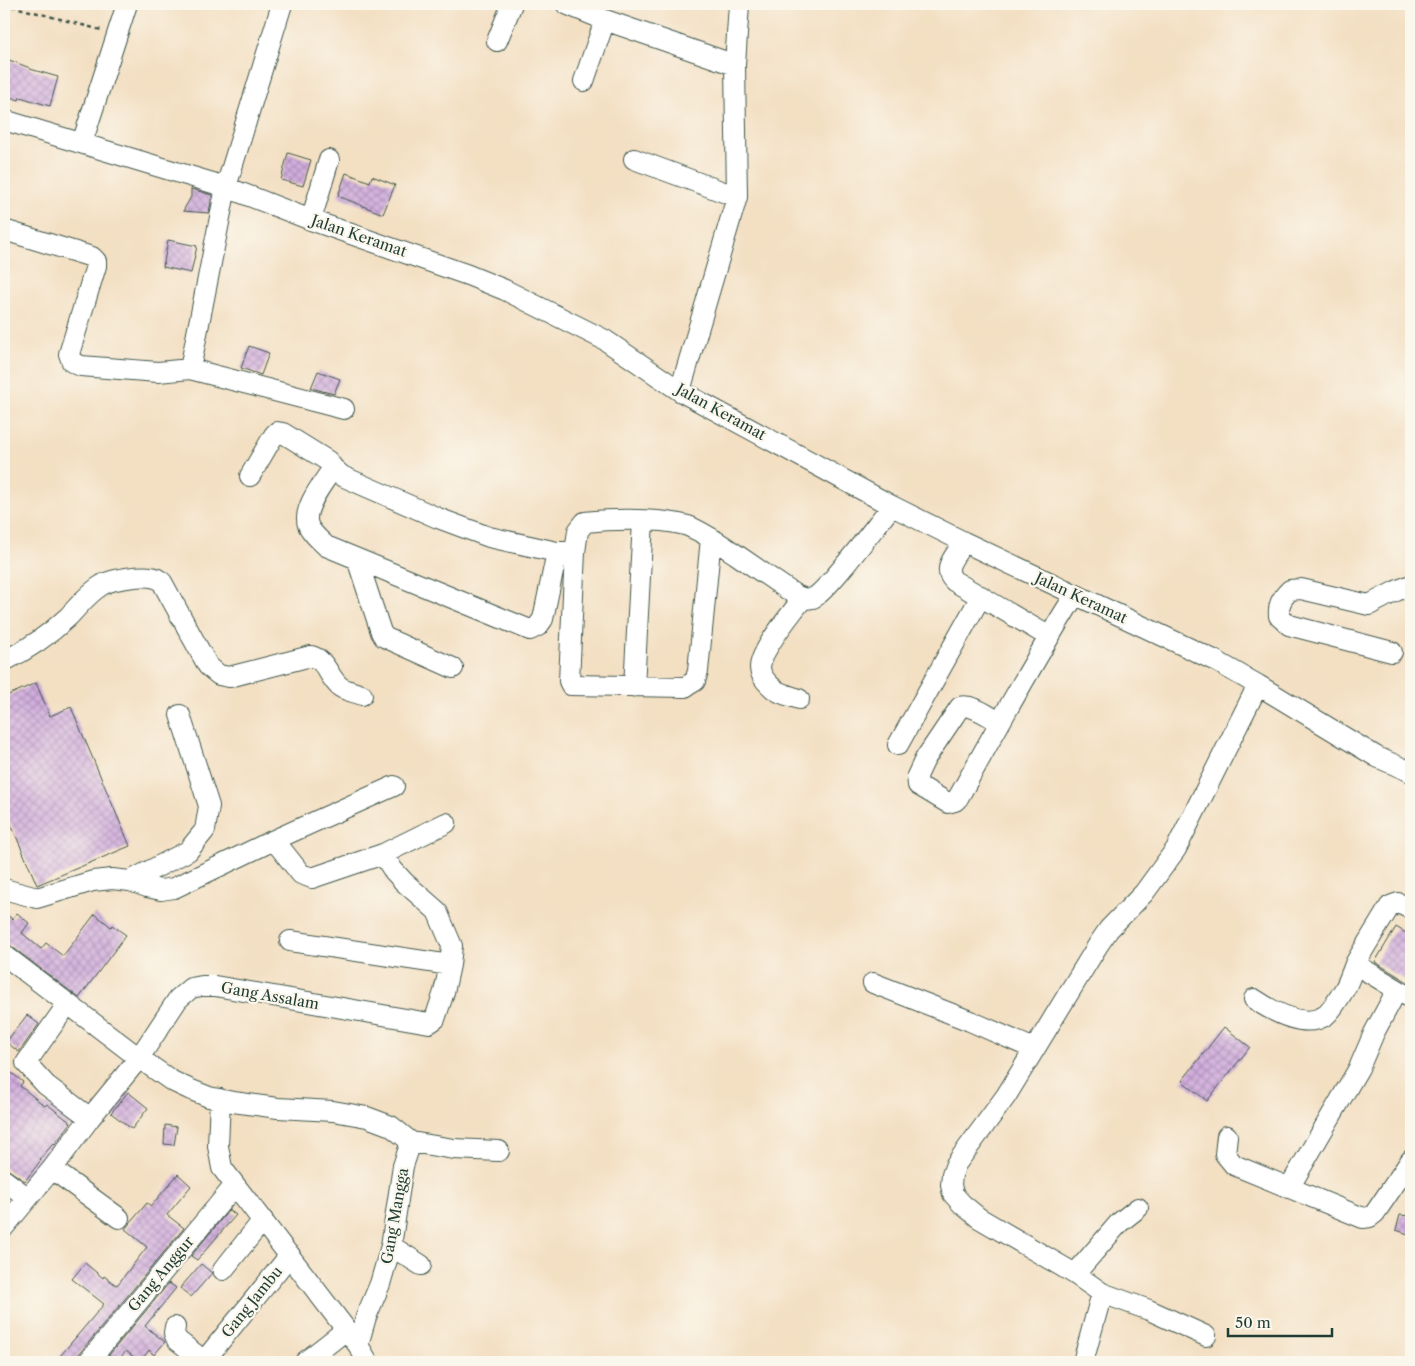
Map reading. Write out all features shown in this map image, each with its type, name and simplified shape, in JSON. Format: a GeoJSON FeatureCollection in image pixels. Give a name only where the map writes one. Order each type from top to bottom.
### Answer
{"type":"FeatureCollection","features":[{"type":"Feature","properties":{"kind":"street"},"geometry":{"type":"LineString","coordinates":[[82,142],[127,4]]}},
{"type":"Feature","properties":{"kind":"street"},"geometry":{"type":"LineString","coordinates":[[190,369],[226,187],[282,4]]}},
{"type":"Feature","properties":{"kind":"street"},"geometry":{"type":"LineString","coordinates":[[497,40],[512,4]]}},
{"type":"Feature","properties":{"kind":"street"},"geometry":{"type":"LineString","coordinates":[[566,4],[605,20],[735,65]]}},
{"type":"Feature","properties":{"kind":"street"},"geometry":{"type":"LineString","coordinates":[[680,391],[736,197],[735,65],[739,4]]}},
{"type":"Feature","properties":{"kind":"street"},"geometry":{"type":"LineString","coordinates":[[584,82],[605,20]]}},
{"type":"Feature","properties":{"kind":"street","name":"Jalan Keramat"},"geometry":{"type":"LineString","coordinates":[[4,120],[226,187],[311,220],[468,275],[505,290],[605,340],[680,391],[892,506],[1214,660],[1377,757],[1411,772]]}},
{"type":"Feature","properties":{"kind":"street"},"geometry":{"type":"LineString","coordinates":[[634,159],[736,197]]}},
{"type":"Feature","properties":{"kind":"street"},"geometry":{"type":"LineString","coordinates":[[311,220],[329,160]]}},
{"type":"Feature","properties":{"kind":"street"},"geometry":{"type":"LineString","coordinates":[[4,230],[92,257],[96,261],[69,354],[72,362],[81,366],[158,372],[190,369],[344,409]]}},
{"type":"Feature","properties":{"kind":"street"},"geometry":{"type":"LineString","coordinates":[[250,476],[274,435],[278,432],[283,433],[328,461],[342,476],[446,521],[489,537],[566,552]]}},
{"type":"Feature","properties":{"kind":"street"},"geometry":{"type":"LineString","coordinates":[[333,468],[307,510],[308,524],[316,537],[326,546],[530,630],[538,626],[543,619],[566,552],[585,522],[606,520],[672,522],[692,528],[711,538],[794,594],[803,598],[813,598],[824,588],[892,506]]}},
{"type":"Feature","properties":{"kind":"street"},"geometry":{"type":"LineString","coordinates":[[634,686],[644,521]]}},
{"type":"Feature","properties":{"kind":"street"},"geometry":{"type":"LineString","coordinates":[[566,552],[570,684],[574,686],[685,687],[691,684],[697,676],[711,538]]}},
{"type":"Feature","properties":{"kind":"street"},"geometry":{"type":"LineString","coordinates":[[964,542],[948,566],[948,572],[954,581],[1048,636]]}},
{"type":"Feature","properties":{"kind":"street"},"geometry":{"type":"LineString","coordinates":[[357,559],[384,637],[453,668]]}},
{"type":"Feature","properties":{"kind":"street"},"geometry":{"type":"LineString","coordinates":[[4,660],[28,649],[68,617],[104,583],[121,579],[149,577],[156,578],[162,582],[208,666],[219,675],[229,677],[311,656],[318,658],[324,664],[341,688],[362,695]]}},
{"type":"Feature","properties":{"kind":"street"},"geometry":{"type":"LineString","coordinates":[[1392,652],[1289,625],[1279,616],[1278,607],[1290,590],[1301,589],[1369,605],[1411,585]]}},
{"type":"Feature","properties":{"kind":"street"},"geometry":{"type":"LineString","coordinates":[[1000,722],[971,708],[960,707],[925,759],[917,776],[918,785],[948,803],[955,801],[1000,722],[1048,636],[1075,595]]}},
{"type":"Feature","properties":{"kind":"street"},"geometry":{"type":"LineString","coordinates":[[898,745],[981,596]]}},
{"type":"Feature","properties":{"kind":"street"},"geometry":{"type":"LineString","coordinates":[[799,699],[775,690],[765,681],[760,665],[764,651],[803,598]]}},
{"type":"Feature","properties":{"kind":"street"},"geometry":{"type":"LineString","coordinates":[[1206,1336],[1149,1310],[1102,1293],[1075,1274],[979,1218],[953,1194],[951,1185],[956,1164],[1006,1096],[1098,945],[1109,930],[1144,893],[1176,849],[1258,685]]}},
{"type":"Feature","properties":{"kind":"street"},"geometry":{"type":"LineString","coordinates":[[130,881],[188,850],[205,830],[209,806],[180,715]]}},
{"type":"Feature","properties":{"kind":"street"},"geometry":{"type":"LineString","coordinates":[[4,890],[38,898],[93,881],[112,879],[130,881],[161,890],[174,888],[394,786]]}},
{"type":"Feature","properties":{"kind":"street"},"geometry":{"type":"LineString","coordinates":[[274,840],[301,874],[312,878],[383,854],[446,822]]}},
{"type":"Feature","properties":{"kind":"street"},"geometry":{"type":"LineString","coordinates":[[290,941],[450,964],[452,946],[436,911],[404,882],[393,870],[383,854]]}},
{"type":"Feature","properties":{"kind":"street"},"geometry":{"type":"LineString","coordinates":[[1254,999],[1264,1006],[1303,1020],[1318,1019],[1325,1015],[1345,989],[1355,964],[1390,906],[1398,903],[1411,909]]}},
{"type":"Feature","properties":{"kind":"street"},"geometry":{"type":"LineString","coordinates":[[4,955],[67,1005],[139,1058],[172,1081],[190,1089],[220,1099],[278,1108],[333,1112],[367,1117],[391,1126],[411,1142],[454,1149],[499,1152]]}},
{"type":"Feature","properties":{"kind":"street","name":"Gang Assalam"},"geometry":{"type":"LineString","coordinates":[[4,1226],[52,1169],[90,1118],[139,1058],[178,998],[191,988],[215,986],[429,1023],[435,1019],[444,992],[450,964]]}},
{"type":"Feature","properties":{"kind":"street"},"geometry":{"type":"LineString","coordinates":[[1289,1188],[1359,1068],[1374,1033],[1404,994],[1355,964]]}},
{"type":"Feature","properties":{"kind":"street"},"geometry":{"type":"LineString","coordinates":[[873,983],[970,1021],[1034,1049]]}},
{"type":"Feature","properties":{"kind":"street"},"geometry":{"type":"LineString","coordinates":[[67,1005],[26,1064],[46,1085],[90,1118]]}},
{"type":"Feature","properties":{"kind":"street"},"geometry":{"type":"LineString","coordinates":[[220,1099],[218,1146],[222,1168],[358,1346],[306,1362]]}},
{"type":"Feature","properties":{"kind":"street"},"geometry":{"type":"LineString","coordinates":[[1226,1136],[1225,1154],[1234,1165],[1363,1218],[1370,1217],[1379,1208],[1411,1160]]}},
{"type":"Feature","properties":{"kind":"street","name":"Gang Mangga"},"geometry":{"type":"LineString","coordinates":[[358,1346],[391,1246],[403,1166],[411,1142]]}},
{"type":"Feature","properties":{"kind":"street"},"geometry":{"type":"LineString","coordinates":[[52,1169],[119,1218]]}},
{"type":"Feature","properties":{"kind":"street"},"geometry":{"type":"LineString","coordinates":[[4,1180],[28,1198]]}},
{"type":"Feature","properties":{"kind":"street","name":"Gang Anggur"},"geometry":{"type":"LineString","coordinates":[[88,1362],[235,1186]]}},
{"type":"Feature","properties":{"kind":"street"},"geometry":{"type":"LineString","coordinates":[[1075,1274],[1120,1222],[1138,1208]]}},
{"type":"Feature","properties":{"kind":"street"},"geometry":{"type":"LineString","coordinates":[[223,1270],[263,1220]]}},
{"type":"Feature","properties":{"kind":"street"},"geometry":{"type":"LineString","coordinates":[[391,1246],[421,1265]]}},
{"type":"Feature","properties":{"kind":"street","name":"Gang Jambu"},"geometry":{"type":"LineString","coordinates":[[175,1327],[174,1333],[177,1340],[199,1357],[205,1357],[290,1255]]}},
{"type":"Feature","properties":{"kind":"street"},"geometry":{"type":"LineString","coordinates":[[1083,1362],[1102,1293]]}},
{"type":"Feature","properties":{"kind":"path"},"geometry":{"type":"LineString","coordinates":[[4,4],[117,34]]}},
{"type":"Feature","properties":{"kind":"building"},"geometry":{"type":"Polygon","coordinates":[[[4,58],[30,69],[58,77],[50,106],[20,97],[19,100],[4,95],[4,58]]]}},
{"type":"Feature","properties":{"kind":"building"},"geometry":{"type":"Polygon","coordinates":[[[288,153],[311,160],[303,186],[281,180],[288,153]]]}},
{"type":"Feature","properties":{"kind":"building"},"geometry":{"type":"Polygon","coordinates":[[[346,173],[370,182],[372,176],[395,185],[383,214],[338,196],[346,173]]]}},
{"type":"Feature","properties":{"kind":"building"},"geometry":{"type":"Polygon","coordinates":[[[191,189],[212,195],[209,213],[183,211],[191,197],[191,189]]]}},
{"type":"Feature","properties":{"kind":"building"},"geometry":{"type":"Polygon","coordinates":[[[168,240],[197,246],[191,273],[163,267],[168,240]]]}},
{"type":"Feature","properties":{"kind":"building"},"geometry":{"type":"Polygon","coordinates":[[[249,346],[269,353],[261,375],[241,368],[249,346]]]}},
{"type":"Feature","properties":{"kind":"building"},"geometry":{"type":"Polygon","coordinates":[[[318,371],[340,379],[334,394],[311,388],[318,371]]]}},
{"type":"Feature","properties":{"kind":"building"},"geometry":{"type":"Polygon","coordinates":[[[36,683],[50,716],[71,707],[130,846],[37,885],[4,808],[4,697],[36,683]]]}},
{"type":"Feature","properties":{"kind":"building"},"geometry":{"type":"Polygon","coordinates":[[[4,912],[12,919],[17,913],[29,923],[22,933],[41,949],[46,943],[63,956],[95,914],[111,927],[112,925],[126,935],[79,998],[11,946],[4,943],[4,912]]]}},
{"type":"Feature","properties":{"kind":"building"},"geometry":{"type":"Polygon","coordinates":[[[1396,927],[1411,936],[1411,984],[1375,962],[1396,927]]]}},
{"type":"Feature","properties":{"kind":"building"},"geometry":{"type":"Polygon","coordinates":[[[27,1015],[39,1024],[19,1052],[6,1042],[27,1015]]]}},
{"type":"Feature","properties":{"kind":"building"},"geometry":{"type":"Polygon","coordinates":[[[1224,1027],[1250,1047],[1207,1101],[1182,1081],[1224,1027]]]}},
{"type":"Feature","properties":{"kind":"building"},"geometry":{"type":"Polygon","coordinates":[[[8,1070],[23,1082],[20,1086],[45,1106],[47,1104],[71,1123],[55,1144],[40,1159],[25,1181],[4,1167],[4,1076],[8,1070]]]}},
{"type":"Feature","properties":{"kind":"building"},"geometry":{"type":"Polygon","coordinates":[[[128,1092],[148,1108],[132,1129],[111,1113],[128,1092]]]}},
{"type":"Feature","properties":{"kind":"building"},"geometry":{"type":"Polygon","coordinates":[[[165,1125],[177,1127],[174,1145],[164,1144],[165,1125]]]}},
{"type":"Feature","properties":{"kind":"building"},"geometry":{"type":"Polygon","coordinates":[[[178,1174],[191,1186],[167,1215],[184,1228],[79,1354],[75,1362],[55,1362],[104,1304],[72,1279],[85,1263],[103,1278],[104,1276],[116,1285],[118,1284],[147,1247],[125,1229],[147,1203],[151,1206],[178,1174]]]}},
{"type":"Feature","properties":{"kind":"building"},"geometry":{"type":"Polygon","coordinates":[[[229,1210],[236,1215],[197,1260],[191,1256],[229,1210]]]}},
{"type":"Feature","properties":{"kind":"building"},"geometry":{"type":"Polygon","coordinates":[[[1400,1215],[1411,1216],[1411,1235],[1396,1230],[1400,1215]]]}},
{"type":"Feature","properties":{"kind":"building"},"geometry":{"type":"Polygon","coordinates":[[[201,1264],[212,1273],[191,1297],[180,1288],[201,1264]]]}},
{"type":"Feature","properties":{"kind":"building"},"geometry":{"type":"Polygon","coordinates":[[[169,1283],[176,1288],[145,1326],[165,1342],[154,1355],[149,1350],[140,1362],[126,1351],[117,1362],[104,1361],[169,1283]]]}}]}
